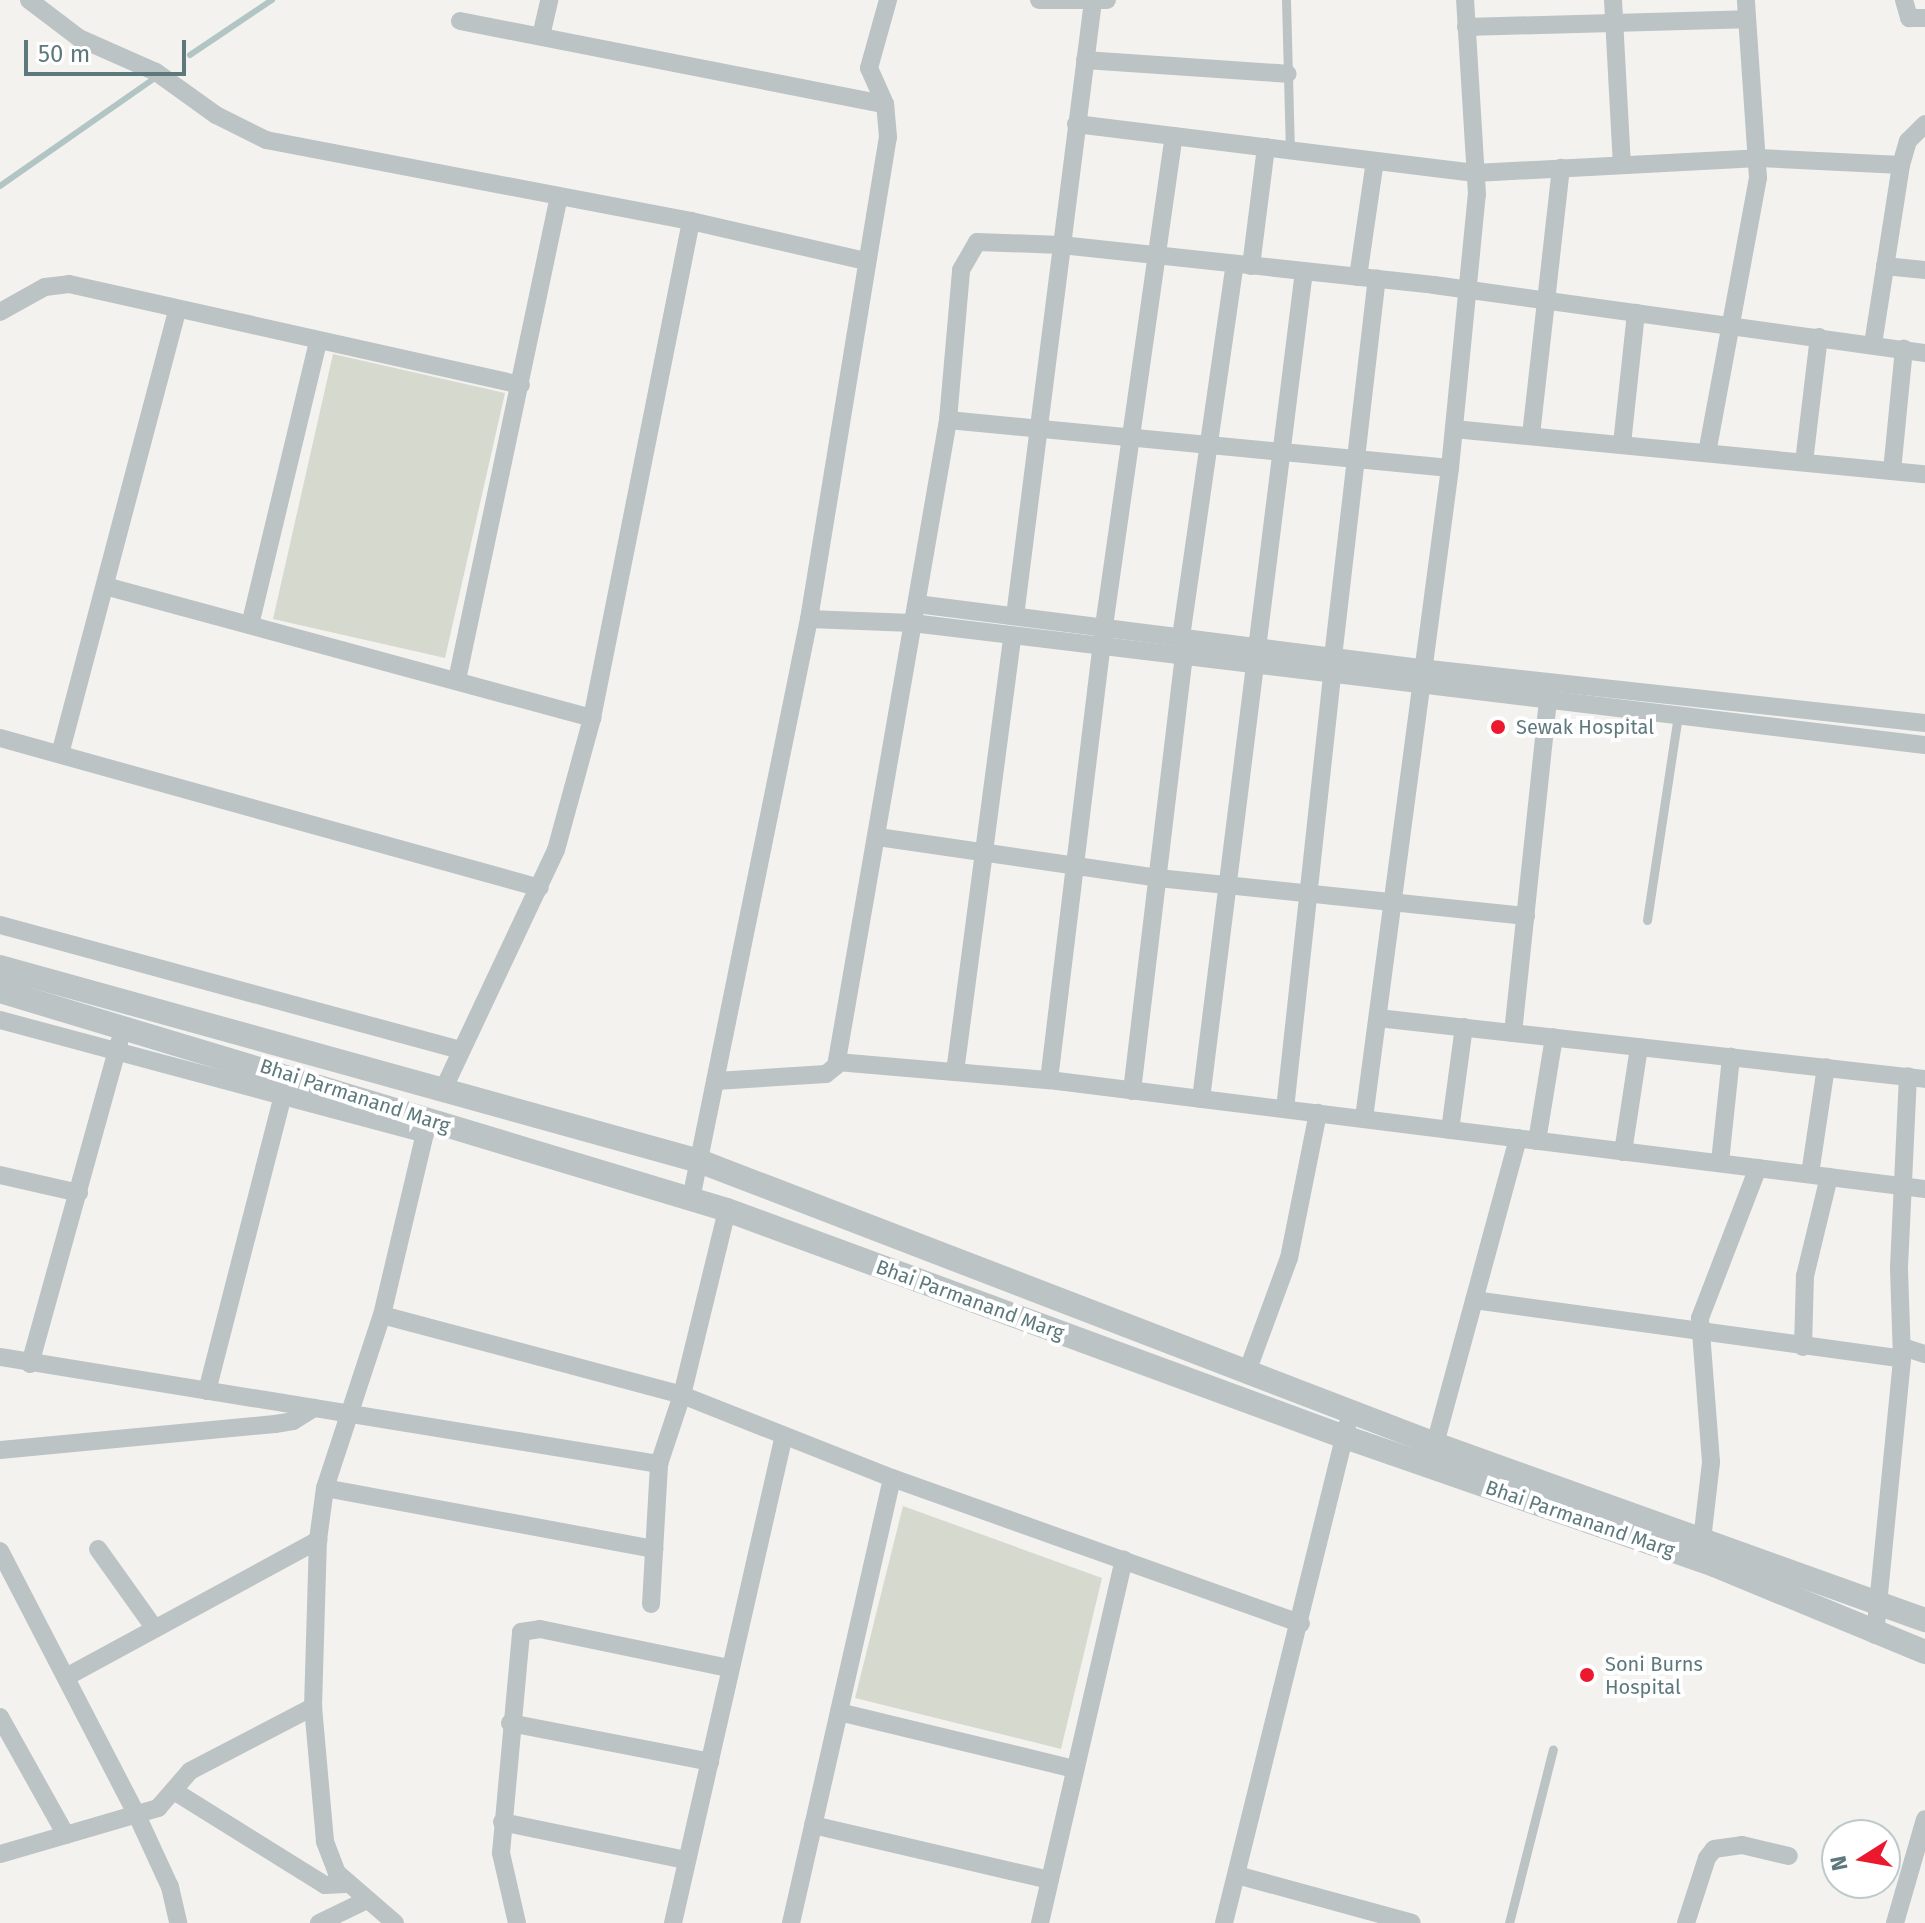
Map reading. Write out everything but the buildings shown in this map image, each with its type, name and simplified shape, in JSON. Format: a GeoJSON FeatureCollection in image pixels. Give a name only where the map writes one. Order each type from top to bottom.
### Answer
{"type":"FeatureCollection","features":[{"type":"Feature","properties":{"kind":"street"},"geometry":{"type":"LineString","coordinates":[[29,0],[79,38],[156,72],[216,115],[266,140],[691,221],[865,261]]}},
{"type":"Feature","properties":{"kind":"street"},"geometry":{"type":"LineString","coordinates":[[541,36],[549,0]]}},
{"type":"Feature","properties":{"kind":"street"},"geometry":{"type":"LineString","coordinates":[[691,1199],[809,619],[865,261],[888,137],[885,104],[869,68],[888,0]]}},
{"type":"Feature","properties":{"kind":"street"},"geometry":{"type":"LineString","coordinates":[[1039,0],[1107,0]]}},
{"type":"Feature","properties":{"kind":"street"},"geometry":{"type":"LineString","coordinates":[[1364,1118],[1394,902],[1419,676],[1450,468],[1467,290],[1475,173],[1465,0]]}},
{"type":"Feature","properties":{"kind":"street"},"geometry":{"type":"LineString","coordinates":[[1613,0],[1622,164]]}},
{"type":"Feature","properties":{"kind":"street"},"geometry":{"type":"LineString","coordinates":[[1904,0],[1909,18],[1925,18]]}},
{"type":"Feature","properties":{"kind":"street"},"geometry":{"type":"LineString","coordinates":[[1015,616],[1093,1]]}},
{"type":"Feature","properties":{"kind":"street"},"geometry":{"type":"LineString","coordinates":[[1466,27],[1614,24],[1746,9],[1759,158],[1732,326],[1707,453]]}},
{"type":"Feature","properties":{"kind":"street"},"geometry":{"type":"LineString","coordinates":[[460,21],[885,104]]}},
{"type":"Feature","properties":{"kind":"street"},"geometry":{"type":"LineString","coordinates":[[1085,60],[1288,74]]}},
{"type":"Feature","properties":{"kind":"street"},"geometry":{"type":"LineString","coordinates":[[1076,124],[1475,173],[1759,158],[1901,165]]}},
{"type":"Feature","properties":{"kind":"street"},"geometry":{"type":"LineString","coordinates":[[1873,344],[1901,165],[1922,129]]}},
{"type":"Feature","properties":{"kind":"street"},"geometry":{"type":"LineString","coordinates":[[1049,1080],[1104,626],[1174,136]]}},
{"type":"Feature","properties":{"kind":"street"},"geometry":{"type":"LineString","coordinates":[[1181,637],[1243,265],[1266,147]]}},
{"type":"Feature","properties":{"kind":"street"},"geometry":{"type":"LineString","coordinates":[[1285,1109],[1357,459],[1375,161]]}},
{"type":"Feature","properties":{"kind":"street"},"geometry":{"type":"LineString","coordinates":[[1531,435],[1549,301],[1561,168]]}},
{"type":"Feature","properties":{"kind":"street"},"geometry":{"type":"LineString","coordinates":[[457,680],[559,197]]}},
{"type":"Feature","properties":{"kind":"street"},"geometry":{"type":"LineString","coordinates":[[443,1090],[459,1050],[540,888],[592,718],[691,221]]}},
{"type":"Feature","properties":{"kind":"street"},"geometry":{"type":"LineString","coordinates":[[716,1081],[826,1074],[837,1062],[948,420],[966,254],[977,242],[1061,245],[1368,278],[1925,353]]}},
{"type":"Feature","properties":{"kind":"street"},"geometry":{"type":"LineString","coordinates":[[1885,266],[1925,270]]}},
{"type":"Feature","properties":{"kind":"street"},"geometry":{"type":"LineString","coordinates":[[1201,1099],[1253,655],[1304,271]]}},
{"type":"Feature","properties":{"kind":"street"},"geometry":{"type":"LineString","coordinates":[[0,312],[45,287],[69,284],[177,311],[521,385]]}},
{"type":"Feature","properties":{"kind":"street"},"geometry":{"type":"LineString","coordinates":[[60,754],[177,311]]}},
{"type":"Feature","properties":{"kind":"street"},"geometry":{"type":"LineString","coordinates":[[1622,444],[1636,313]]}},
{"type":"Feature","properties":{"kind":"street"},"geometry":{"type":"LineString","coordinates":[[1804,462],[1819,337]]}},
{"type":"Feature","properties":{"kind":"street"},"geometry":{"type":"LineString","coordinates":[[250,625],[318,341]]}},
{"type":"Feature","properties":{"kind":"street"},"geometry":{"type":"LineString","coordinates":[[1892,471],[1904,349]]}},
{"type":"Feature","properties":{"kind":"street"},"geometry":{"type":"LineString","coordinates":[[948,420],[1450,468]]}},
{"type":"Feature","properties":{"kind":"street"},"geometry":{"type":"LineString","coordinates":[[1454,429],[1925,474]]}},
{"type":"Feature","properties":{"kind":"street"},"geometry":{"type":"LineString","coordinates":[[105,586],[592,718]]}},
{"type":"Feature","properties":{"kind":"street"},"geometry":{"type":"LineString","coordinates":[[917,604],[1181,637],[1253,655],[1419,676],[1680,705],[1925,723]]}},
{"type":"Feature","properties":{"kind":"street"},"geometry":{"type":"LineString","coordinates":[[809,619],[912,623],[1184,656],[1253,655]]}},
{"type":"Feature","properties":{"kind":"street"},"geometry":{"type":"LineString","coordinates":[[955,1072],[1012,637]]}},
{"type":"Feature","properties":{"kind":"street"},"geometry":{"type":"LineString","coordinates":[[1132,1091],[1184,656]]}},
{"type":"Feature","properties":{"kind":"street"},"geometry":{"type":"LineString","coordinates":[[1419,676],[1548,698],[1599,696]]}},
{"type":"Feature","properties":{"kind":"street"},"geometry":{"type":"LineString","coordinates":[[1513,1033],[1548,698]]}},
{"type":"Feature","properties":{"kind":"street"},"geometry":{"type":"LineString","coordinates":[[1680,705],[1925,745]]}},
{"type":"Feature","properties":{"kind":"street"},"geometry":{"type":"LineString","coordinates":[[0,738],[540,888]]}},
{"type":"Feature","properties":{"kind":"street"},"geometry":{"type":"LineString","coordinates":[[878,837],[1158,878],[1526,916]]}},
{"type":"Feature","properties":{"kind":"street"},"geometry":{"type":"LineString","coordinates":[[0,925],[459,1050]]}},
{"type":"Feature","properties":{"kind":"street","name":"Bhai Parmanand Marg"},"geometry":{"type":"LineString","coordinates":[[0,967],[699,1161],[1435,1444],[1925,1620]]}},
{"type":"Feature","properties":{"kind":"street","name":"Bhai Parmanand Marg"},"geometry":{"type":"LineString","coordinates":[[0,991],[124,1026],[286,1084],[426,1127],[727,1210],[1342,1436],[1714,1565],[1875,1635],[1925,1652]]}},
{"type":"Feature","properties":{"kind":"street"},"geometry":{"type":"LineString","coordinates":[[1378,1018],[1917,1078],[1902,1187],[1903,1353],[1881,1604],[1875,1635]]}},
{"type":"Feature","properties":{"kind":"street"},"geometry":{"type":"LineString","coordinates":[[0,1020],[117,1052],[286,1084],[207,1391]]}},
{"type":"Feature","properties":{"kind":"street"},"geometry":{"type":"LineString","coordinates":[[30,1364],[124,1026]]}},
{"type":"Feature","properties":{"kind":"street"},"geometry":{"type":"LineString","coordinates":[[1450,1130],[1464,1027]]}},
{"type":"Feature","properties":{"kind":"street"},"geometry":{"type":"LineString","coordinates":[[1435,1444],[1474,1300],[1528,1140],[1554,1037]]}},
{"type":"Feature","properties":{"kind":"street"},"geometry":{"type":"LineString","coordinates":[[1623,1152],[1639,1047]]}},
{"type":"Feature","properties":{"kind":"street"},"geometry":{"type":"LineString","coordinates":[[1720,1162],[1731,1057]]}},
{"type":"Feature","properties":{"kind":"street"},"geometry":{"type":"LineString","coordinates":[[837,1062],[1049,1080],[1925,1189]]}},
{"type":"Feature","properties":{"kind":"street"},"geometry":{"type":"LineString","coordinates":[[1810,1174],[1826,1067]]}},
{"type":"Feature","properties":{"kind":"street"},"geometry":{"type":"LineString","coordinates":[[1247,1372],[1289,1258],[1318,1113]]}},
{"type":"Feature","properties":{"kind":"street"},"geometry":{"type":"LineString","coordinates":[[395,1923],[346,1884],[337,1873],[325,1841],[313,1707],[318,1540],[325,1488],[382,1315],[426,1127]]}},
{"type":"Feature","properties":{"kind":"street"},"geometry":{"type":"LineString","coordinates":[[1702,1540],[1711,1462],[1699,1334],[1705,1302],[1758,1168]]}},
{"type":"Feature","properties":{"kind":"street"},"geometry":{"type":"LineString","coordinates":[[0,1175],[79,1193]]}},
{"type":"Feature","properties":{"kind":"street"},"geometry":{"type":"LineString","coordinates":[[1803,1347],[1805,1276],[1829,1177]]}},
{"type":"Feature","properties":{"kind":"street"},"geometry":{"type":"LineString","coordinates":[[651,1604],[659,1464],[682,1395],[727,1210]]}},
{"type":"Feature","properties":{"kind":"street"},"geometry":{"type":"LineString","coordinates":[[1474,1300],[1803,1347],[1925,1354]]}},
{"type":"Feature","properties":{"kind":"street"},"geometry":{"type":"LineString","coordinates":[[382,1315],[682,1395],[892,1478],[1301,1624]]}},
{"type":"Feature","properties":{"kind":"street"},"geometry":{"type":"LineString","coordinates":[[0,1357],[659,1464]]}},
{"type":"Feature","properties":{"kind":"street"},"geometry":{"type":"LineString","coordinates":[[0,1450],[275,1424],[293,1421],[314,1408]]}},
{"type":"Feature","properties":{"kind":"street"},"geometry":{"type":"LineString","coordinates":[[1224,1923],[1301,1624],[1342,1436],[1352,1412]]}},
{"type":"Feature","properties":{"kind":"street"},"geometry":{"type":"LineString","coordinates":[[673,1923],[784,1435]]}},
{"type":"Feature","properties":{"kind":"street"},"geometry":{"type":"LineString","coordinates":[[791,1923],[892,1478]]}},
{"type":"Feature","properties":{"kind":"street"},"geometry":{"type":"LineString","coordinates":[[325,1488],[654,1549]]}},
{"type":"Feature","properties":{"kind":"street"},"geometry":{"type":"LineString","coordinates":[[68,1676],[318,1540]]}},
{"type":"Feature","properties":{"kind":"street"},"geometry":{"type":"LineString","coordinates":[[98,1549],[155,1629]]}},
{"type":"Feature","properties":{"kind":"street"},"geometry":{"type":"LineString","coordinates":[[0,1551],[68,1676],[135,1811],[170,1887],[178,1923]]}},
{"type":"Feature","properties":{"kind":"street"},"geometry":{"type":"LineString","coordinates":[[1040,1923],[1124,1560]]}},
{"type":"Feature","properties":{"kind":"street"},"geometry":{"type":"LineString","coordinates":[[515,1922],[505,1890],[502,1822],[517,1640],[529,1628],[729,1668]]}},
{"type":"Feature","properties":{"kind":"street"},"geometry":{"type":"LineString","coordinates":[[0,1854],[135,1811],[158,1808],[200,1765],[313,1707]]}},
{"type":"Feature","properties":{"kind":"street"},"geometry":{"type":"LineString","coordinates":[[839,1712],[1075,1769]]}},
{"type":"Feature","properties":{"kind":"street"},"geometry":{"type":"LineString","coordinates":[[0,1717],[66,1835]]}},
{"type":"Feature","properties":{"kind":"street"},"geometry":{"type":"LineString","coordinates":[[510,1723],[710,1762]]}},
{"type":"Feature","properties":{"kind":"street"},"geometry":{"type":"LineString","coordinates":[[174,1791],[325,1885],[346,1884]]}},
{"type":"Feature","properties":{"kind":"street"},"geometry":{"type":"LineString","coordinates":[[1895,1923],[1925,1819]]}},
{"type":"Feature","properties":{"kind":"street"},"geometry":{"type":"LineString","coordinates":[[502,1822],[686,1860]]}},
{"type":"Feature","properties":{"kind":"street"},"geometry":{"type":"LineString","coordinates":[[813,1825],[1050,1880]]}},
{"type":"Feature","properties":{"kind":"street"},"geometry":{"type":"LineString","coordinates":[[1686,1923],[1707,1858],[1714,1849],[1742,1845],[1789,1856]]}},
{"type":"Feature","properties":{"kind":"street"},"geometry":{"type":"LineString","coordinates":[[1237,1875],[1412,1923]]}},
{"type":"Feature","properties":{"kind":"street"},"geometry":{"type":"LineString","coordinates":[[319,1923],[365,1901]]}},
{"type":"Feature","properties":{"kind":"lane"},"geometry":{"type":"LineString","coordinates":[[1286,0],[1290,150]]}},
{"type":"Feature","properties":{"kind":"lane"},"geometry":{"type":"LineString","coordinates":[[1647,920],[1680,705]]}},
{"type":"Feature","properties":{"kind":"lane"},"geometry":{"type":"LineString","coordinates":[[1509,1923],[1553,1749]]}},
{"type":"Feature","properties":{"kind":"shaded area"},"geometry":{"type":"Polygon","coordinates":[[[333,354],[505,393],[445,658],[273,619],[333,354]]]}},
{"type":"Feature","properties":{"kind":"shaded area"},"geometry":{"type":"Polygon","coordinates":[[[903,1506],[1102,1578],[1061,1749],[855,1698],[903,1506]]]}},
{"type":"Feature","properties":{"kind":"waterway"},"geometry":{"type":"LineString","coordinates":[[190,55],[272,0]]}},
{"type":"Feature","properties":{"kind":"waterway"},"geometry":{"type":"LineString","coordinates":[[0,186],[155,78]]}},
{"type":"Feature","properties":{"kind":"place","name":"Sewak Hospital"},"geometry":{"type":"Point","coordinates":[1498,727]}},
{"type":"Feature","properties":{"kind":"place","name":"Soni Burns Hospital"},"geometry":{"type":"Point","coordinates":[1587,1675]}}]}
